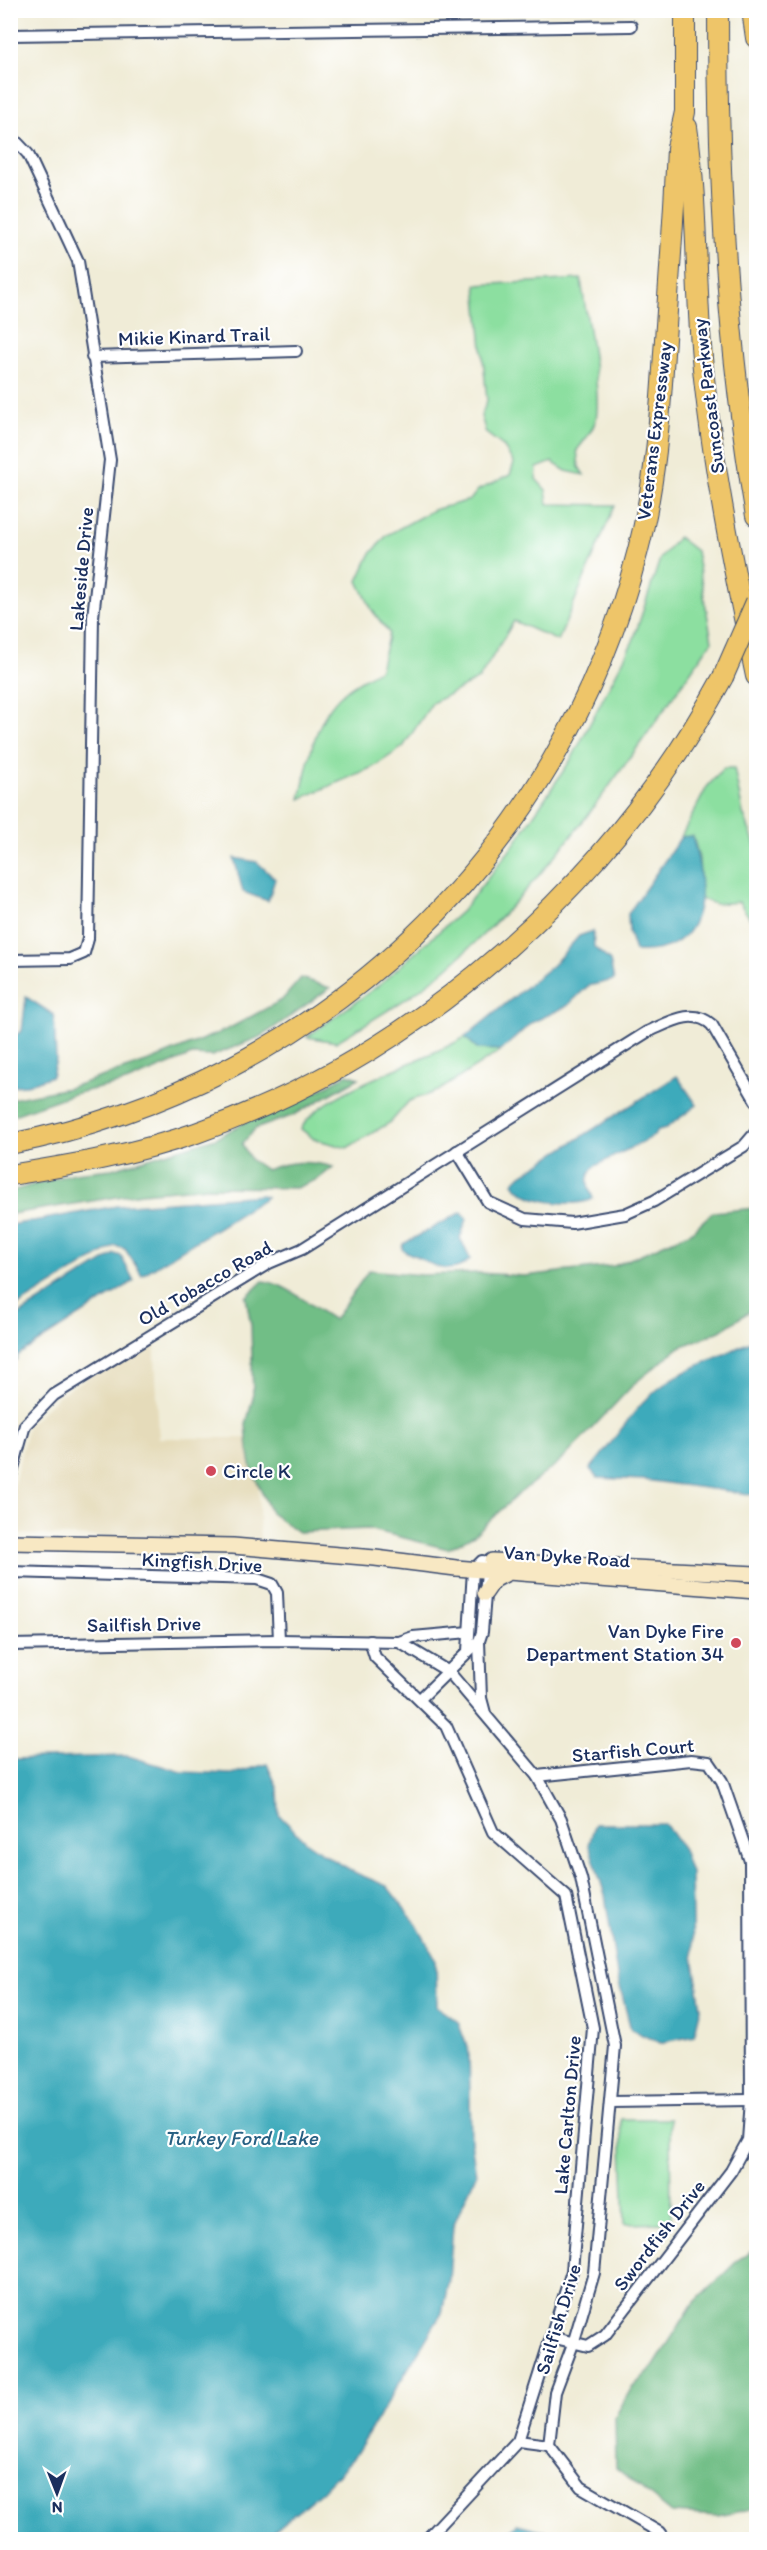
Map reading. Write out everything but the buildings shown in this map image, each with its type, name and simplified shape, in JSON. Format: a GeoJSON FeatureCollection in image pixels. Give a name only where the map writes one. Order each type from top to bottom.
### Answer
{"type":"FeatureCollection","features":[{"type":"Feature","properties":{"kind":"highway","name":"Veterans Expressway"},"geometry":{"type":"LineString","coordinates":[[10,1144],[99,1122],[166,1098],[260,1052],[324,1012],[385,963],[438,913],[494,850],[533,794],[575,720],[605,656],[629,586],[641,537],[659,432],[677,148],[685,112],[685,10]]}},
{"type":"Feature","properties":{"kind":"highway","name":"Suncoast Parkway"},"geometry":{"type":"LineString","coordinates":[[718,10],[719,145],[724,258],[737,395],[756,516]]}},
{"type":"Feature","properties":{"kind":"highway"},"geometry":{"type":"LineString","coordinates":[[752,10],[756,38]]}},
{"type":"Feature","properties":{"kind":"highway","name":"Suncoast Parkway"},"geometry":{"type":"LineString","coordinates":[[685,112],[692,159],[698,311],[709,418],[727,528],[756,676]]}},
{"type":"Feature","properties":{"kind":"highway"},"geometry":{"type":"LineString","coordinates":[[10,1175],[128,1153],[222,1123],[315,1081],[429,1010],[523,934],[584,873],[656,785],[694,728],[723,677],[756,602]]}},
{"type":"Feature","properties":{"kind":"main road","name":"Van Dyke Road"},"geometry":{"type":"LineString","coordinates":[[10,1542],[233,1546],[481,1567],[756,1574]]}},
{"type":"Feature","properties":{"kind":"main road","name":"Van Dyke Road"},"geometry":{"type":"LineString","coordinates":[[481,1567],[509,1572],[756,1591]]}},
{"type":"Feature","properties":{"kind":"main road"},"geometry":{"type":"LineString","coordinates":[[485,1593],[494,1580],[509,1572]]}},
{"type":"Feature","properties":{"kind":"street"},"geometry":{"type":"LineString","coordinates":[[10,35],[631,26]]}},
{"type":"Feature","properties":{"kind":"street","name":"Lakeside Drive"},"geometry":{"type":"LineString","coordinates":[[10,135],[28,153],[78,261],[110,460],[93,617],[88,939],[84,953],[70,959],[10,960]]}},
{"type":"Feature","properties":{"kind":"street","name":"Mikie Kinard Trail"},"geometry":{"type":"LineString","coordinates":[[92,357],[296,351]]}},
{"type":"Feature","properties":{"kind":"street","name":"Old Tobacco Road"},"geometry":{"type":"LineString","coordinates":[[10,1479],[25,1425],[54,1395],[269,1263],[302,1249],[647,1032],[693,1015],[704,1017],[712,1025],[756,1101]]}},
{"type":"Feature","properties":{"kind":"street"},"geometry":{"type":"LineString","coordinates":[[457,1151],[488,1202],[525,1219],[572,1223],[625,1214],[654,1201],[744,1146],[756,1132]]}},
{"type":"Feature","properties":{"kind":"street"},"geometry":{"type":"LineString","coordinates":[[481,1567],[485,1593],[482,1632],[479,1641],[481,1698],[486,1716]]}},
{"type":"Feature","properties":{"kind":"street"},"geometry":{"type":"LineString","coordinates":[[468,1651],[469,1632],[481,1567]]}},
{"type":"Feature","properties":{"kind":"street","name":"Kingfish Drive"},"geometry":{"type":"LineString","coordinates":[[10,1572],[257,1579],[272,1584],[277,1593],[279,1640]]}},
{"type":"Feature","properties":{"kind":"street"},"geometry":{"type":"LineString","coordinates":[[279,1640],[399,1642],[413,1637],[469,1632]]}},
{"type":"Feature","properties":{"kind":"street","name":"Sailfish Drive"},"geometry":{"type":"LineString","coordinates":[[10,1645],[279,1640]]}},
{"type":"Feature","properties":{"kind":"street","name":"Lake Carlton Drive"},"geometry":{"type":"LineString","coordinates":[[370,1641],[375,1657],[446,1726],[494,1832],[566,1896],[593,2028],[572,2271],[518,2441],[426,2540]]}},
{"type":"Feature","properties":{"kind":"street"},"geometry":{"type":"LineString","coordinates":[[420,1699],[479,1641]]}},
{"type":"Feature","properties":{"kind":"street"},"geometry":{"type":"LineString","coordinates":[[399,1642],[449,1672],[537,1776]]}},
{"type":"Feature","properties":{"kind":"street","name":"Starfish Court"},"geometry":{"type":"LineString","coordinates":[[537,1776],[691,1760],[709,1762],[722,1781],[750,1861],[751,2100]]}},
{"type":"Feature","properties":{"kind":"street","name":"Sailfish Drive"},"geometry":{"type":"LineString","coordinates":[[537,1776],[561,1819],[581,1878],[615,2046],[594,2273],[573,2344],[555,2391],[549,2445]]}},
{"type":"Feature","properties":{"kind":"street"},"geometry":{"type":"LineString","coordinates":[[611,2102],[751,2100]]}},
{"type":"Feature","properties":{"kind":"street","name":"Swordfish Drive"},"geometry":{"type":"LineString","coordinates":[[573,2344],[588,2346],[605,2335],[731,2171],[748,2140],[751,2100]]}},
{"type":"Feature","properties":{"kind":"street"},"geometry":{"type":"LineString","coordinates":[[551,2337],[573,2344]]}},
{"type":"Feature","properties":{"kind":"street"},"geometry":{"type":"LineString","coordinates":[[518,2441],[549,2445],[581,2487],[659,2532],[665,2540]]}},
{"type":"Feature","properties":{"kind":"shaded area"},"geometry":{"type":"Polygon","coordinates":[[[154,1335],[159,1438],[257,1438],[260,1542],[11,1534],[11,1497],[28,1426],[58,1396],[154,1335]]]}},
{"type":"Feature","properties":{"kind":"green space"},"geometry":{"type":"Polygon","coordinates":[[[581,279],[597,390],[596,419],[593,428],[577,450],[579,467],[584,475],[566,471],[552,462],[537,468],[536,479],[546,490],[548,504],[615,505],[558,641],[514,621],[479,679],[432,703],[403,747],[373,767],[300,799],[310,754],[327,712],[348,689],[380,669],[389,633],[372,610],[358,581],[370,555],[387,535],[433,510],[470,500],[478,490],[510,475],[514,463],[503,446],[486,433],[481,416],[487,401],[476,285],[581,279]]]}},
{"type":"Feature","properties":{"kind":"green space"},"geometry":{"type":"Polygon","coordinates":[[[678,537],[696,551],[712,641],[621,771],[522,895],[446,969],[407,998],[336,1042],[307,1037],[379,985],[462,911],[513,846],[572,758],[633,641],[660,559],[678,537]]]}},
{"type":"Feature","properties":{"kind":"green space"},"geometry":{"type":"Polygon","coordinates":[[[724,768],[734,768],[743,813],[756,847],[756,927],[739,902],[715,904],[701,899],[699,858],[693,836],[681,837],[707,787],[724,768]]]}},
{"type":"Feature","properties":{"kind":"green space"},"geometry":{"type":"Polygon","coordinates":[[[301,978],[330,988],[262,1036],[212,1056],[192,1055],[126,1082],[73,1094],[11,1116],[11,1099],[68,1088],[152,1060],[228,1029],[282,1000],[301,978]]]}},
{"type":"Feature","properties":{"kind":"green space"},"geometry":{"type":"Polygon","coordinates":[[[465,1037],[478,1049],[502,1050],[438,1091],[409,1101],[391,1122],[347,1148],[314,1139],[301,1129],[312,1115],[329,1102],[465,1037]]]}},
{"type":"Feature","properties":{"kind":"green space"},"geometry":{"type":"Polygon","coordinates":[[[347,1074],[359,1078],[294,1115],[255,1129],[242,1144],[251,1160],[266,1170],[299,1162],[333,1167],[318,1179],[296,1188],[208,1187],[142,1193],[11,1214],[11,1191],[74,1173],[112,1169],[216,1138],[277,1105],[320,1090],[347,1074]]]}},
{"type":"Feature","properties":{"kind":"green space"},"geometry":{"type":"Polygon","coordinates":[[[756,1208],[756,1307],[720,1331],[680,1347],[635,1383],[563,1459],[516,1496],[474,1535],[448,1549],[368,1529],[298,1532],[271,1513],[252,1470],[246,1424],[253,1398],[251,1325],[246,1297],[263,1281],[291,1291],[334,1320],[369,1270],[421,1275],[480,1273],[524,1276],[614,1266],[691,1232],[713,1212],[756,1208]]]}},
{"type":"Feature","properties":{"kind":"green space"},"geometry":{"type":"Polygon","coordinates":[[[621,2119],[670,2119],[671,2223],[625,2224],[621,2119]]]}},
{"type":"Feature","properties":{"kind":"green space"},"geometry":{"type":"Polygon","coordinates":[[[756,2249],[756,2508],[718,2516],[672,2513],[616,2468],[615,2417],[631,2389],[654,2366],[692,2305],[739,2259],[756,2249]]]}},
{"type":"Feature","properties":{"kind":"water"},"geometry":{"type":"Polygon","coordinates":[[[692,836],[700,877],[697,915],[689,930],[677,942],[659,949],[635,951],[629,932],[628,914],[681,837],[692,836]]]}},
{"type":"Feature","properties":{"kind":"water"},"geometry":{"type":"Polygon","coordinates":[[[234,858],[257,862],[275,879],[268,901],[243,892],[234,858]]]}},
{"type":"Feature","properties":{"kind":"water"},"geometry":{"type":"Polygon","coordinates":[[[593,931],[594,947],[610,961],[614,980],[588,986],[567,1006],[531,1023],[502,1050],[478,1049],[465,1037],[553,965],[579,936],[593,931]]]}},
{"type":"Feature","properties":{"kind":"water"},"geometry":{"type":"Polygon","coordinates":[[[26,997],[54,1015],[56,1060],[52,1076],[27,1085],[11,1086],[11,1038],[22,1031],[26,997]]]}},
{"type":"Feature","properties":{"kind":"water"},"geometry":{"type":"Polygon","coordinates":[[[677,1076],[697,1105],[666,1128],[658,1130],[654,1136],[595,1166],[588,1178],[593,1198],[591,1200],[572,1203],[549,1202],[528,1195],[513,1183],[521,1175],[677,1076]]]}},
{"type":"Feature","properties":{"kind":"water"},"geometry":{"type":"Polygon","coordinates":[[[262,1195],[267,1197],[142,1275],[125,1249],[115,1246],[11,1310],[11,1225],[117,1206],[262,1195]]]}},
{"type":"Feature","properties":{"kind":"water"},"geometry":{"type":"Polygon","coordinates":[[[462,1212],[467,1219],[460,1238],[470,1259],[464,1264],[445,1269],[432,1265],[402,1249],[403,1244],[462,1212]]]}},
{"type":"Feature","properties":{"kind":"water"},"geometry":{"type":"Polygon","coordinates":[[[115,1254],[121,1256],[134,1281],[18,1355],[16,1360],[13,1359],[11,1320],[115,1254]]]}},
{"type":"Feature","properties":{"kind":"water"},"geometry":{"type":"Polygon","coordinates":[[[756,1338],[756,1495],[644,1480],[598,1478],[590,1469],[642,1404],[662,1386],[684,1372],[756,1338]]]}},
{"type":"Feature","properties":{"kind":"water","name":"Turkey Ford Lake"},"geometry":{"type":"Polygon","coordinates":[[[128,1756],[182,1772],[232,1774],[267,1764],[278,1789],[279,1815],[306,1842],[325,1855],[356,1873],[387,1886],[415,1922],[436,1959],[437,2006],[458,2022],[469,2052],[471,2141],[476,2175],[453,2226],[449,2279],[442,2313],[354,2457],[322,2491],[265,2539],[11,2539],[11,1759],[128,1756]]]}},
{"type":"Feature","properties":{"kind":"water"},"geometry":{"type":"Polygon","coordinates":[[[595,1824],[665,1824],[683,1849],[691,1873],[693,1956],[701,2008],[694,2036],[660,2043],[631,2030],[617,1975],[605,1895],[589,1845],[595,1824]]]}},
{"type":"Feature","properties":{"kind":"water"},"geometry":{"type":"Polygon","coordinates":[[[517,2524],[545,2531],[558,2539],[502,2539],[517,2524]]]}},
{"type":"Feature","properties":{"kind":"place","name":"Circle K"},"geometry":{"type":"Point","coordinates":[211,1471]}},
{"type":"Feature","properties":{"kind":"place","name":"Van Dyke Fire Department Station 34"},"geometry":{"type":"Point","coordinates":[736,1643]}}]}
